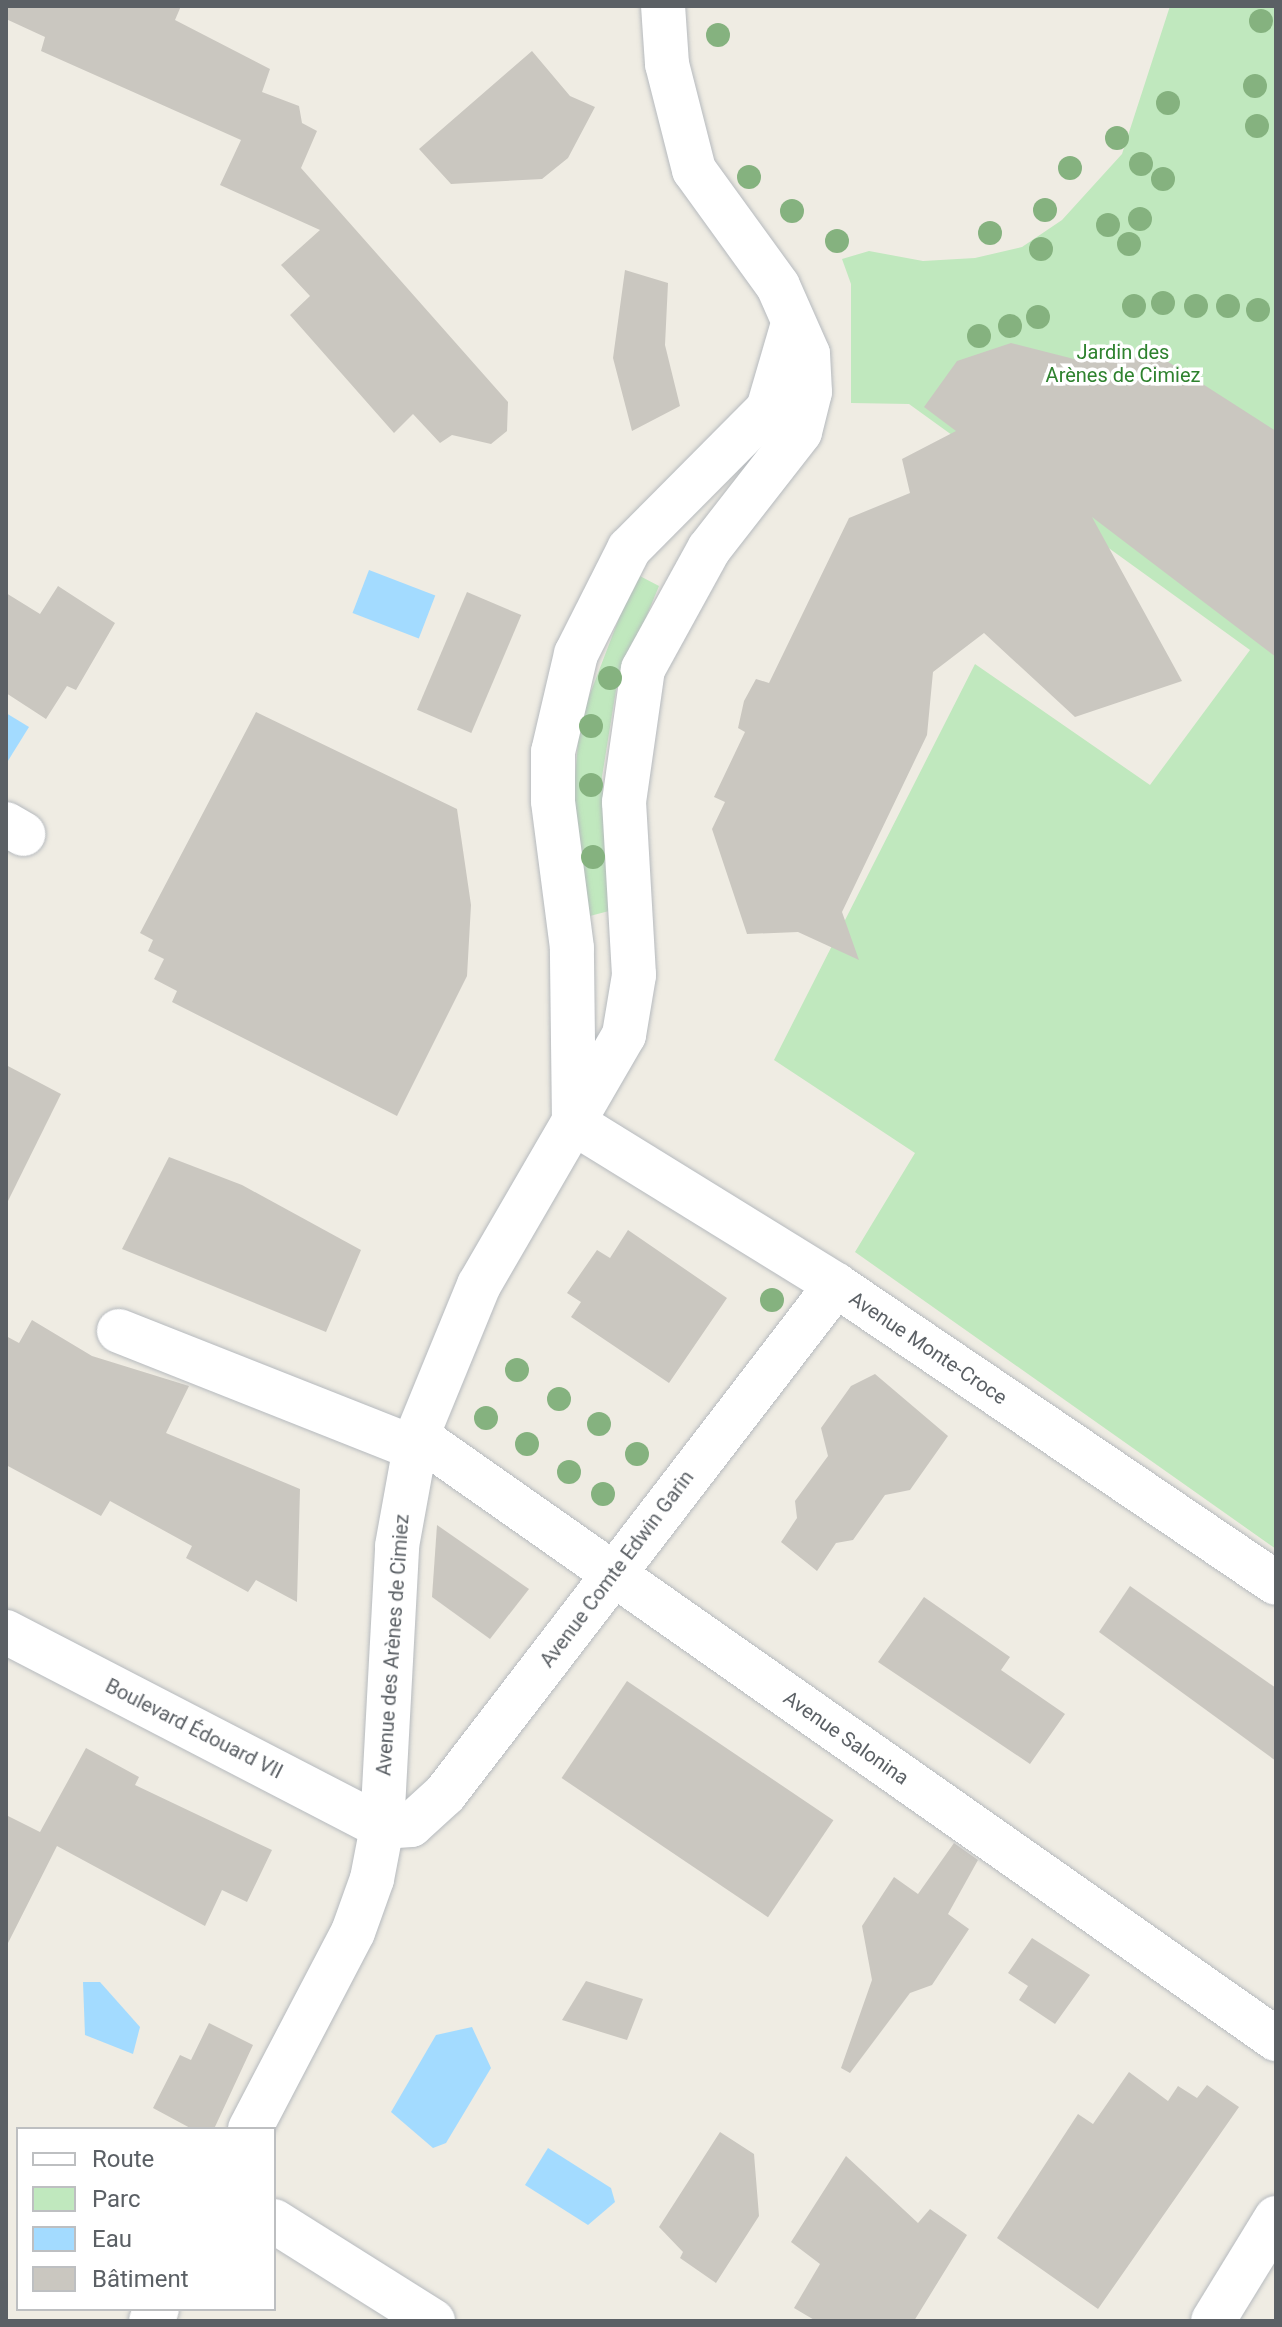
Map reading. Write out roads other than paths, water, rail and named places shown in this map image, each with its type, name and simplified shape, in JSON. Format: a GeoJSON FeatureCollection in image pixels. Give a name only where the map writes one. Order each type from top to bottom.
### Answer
{"type":"FeatureCollection","features":[{"type":"Feature","properties":{"kind":"street","name":"Avenue des Arènes de Cimiez"},"geometry":{"type":"LineString","coordinates":[[251,2127],[353,1932],[382,1827],[397,1546],[416,1442],[479,1285],[624,1035],[634,975],[624,802],[643,669],[709,549],[800,432],[808,354],[793,316],[694,170],[667,64],[663,6]]}},
{"type":"Feature","properties":{"kind":"street"},"geometry":{"type":"LineString","coordinates":[[574,1123],[572,948],[553,801],[553,752],[576,654],[629,549],[768,409],[787,362],[793,316]]}},
{"type":"Feature","properties":{"kind":"street","name":"Avenue Monte-Croce"},"geometry":{"type":"LineString","coordinates":[[574,1123],[836,1285],[1276,1583]]}},
{"type":"Feature","properties":{"kind":"street","name":"Avenue Comte Edwin Garin"},"geometry":{"type":"LineString","coordinates":[[382,1827],[411,1825],[445,1794],[836,1285]]}},
{"type":"Feature","properties":{"kind":"street","name":"Avenue Salonina"},"geometry":{"type":"LineString","coordinates":[[119,1331],[416,1442],[613,1574],[1276,2039]]}},
{"type":"Feature","properties":{"kind":"street","name":"Boulevard Édouard VII"},"geometry":{"type":"LineString","coordinates":[[6,1632],[382,1827]]}},
{"type":"Feature","properties":{"kind":"street"},"geometry":{"type":"LineString","coordinates":[[1213,2321],[1276,2218]]}},
{"type":"Feature","properties":{"kind":"street"},"geometry":{"type":"LineString","coordinates":[[276,2222],[433,2321]]}},
{"type":"Feature","properties":{"kind":"water"},"geometry":{"type":"Polygon","coordinates":[[[369,570],[435,595],[419,638],[353,613],[369,570]]]}},
{"type":"Feature","properties":{"kind":"water"},"geometry":{"type":"Polygon","coordinates":[[[6,713],[29,727],[6,764],[6,713]]]}},
{"type":"Feature","properties":{"kind":"water"},"geometry":{"type":"Polygon","coordinates":[[[83,1982],[100,1982],[140,2027],[133,2054],[85,2035],[83,1982]]]}},
{"type":"Feature","properties":{"kind":"water"},"geometry":{"type":"Polygon","coordinates":[[[472,2027],[491,2068],[446,2143],[433,2148],[391,2112],[436,2035],[472,2027]]]}},
{"type":"Feature","properties":{"kind":"water"},"geometry":{"type":"Polygon","coordinates":[[[548,2148],[611,2188],[615,2202],[588,2225],[525,2185],[548,2148]]]}},
{"type":"Feature","properties":{"kind":"park label","name":"Jardin des Arènes de Cimiez"},"geometry":{"type":"Point","coordinates":[1123,364]}}]}
